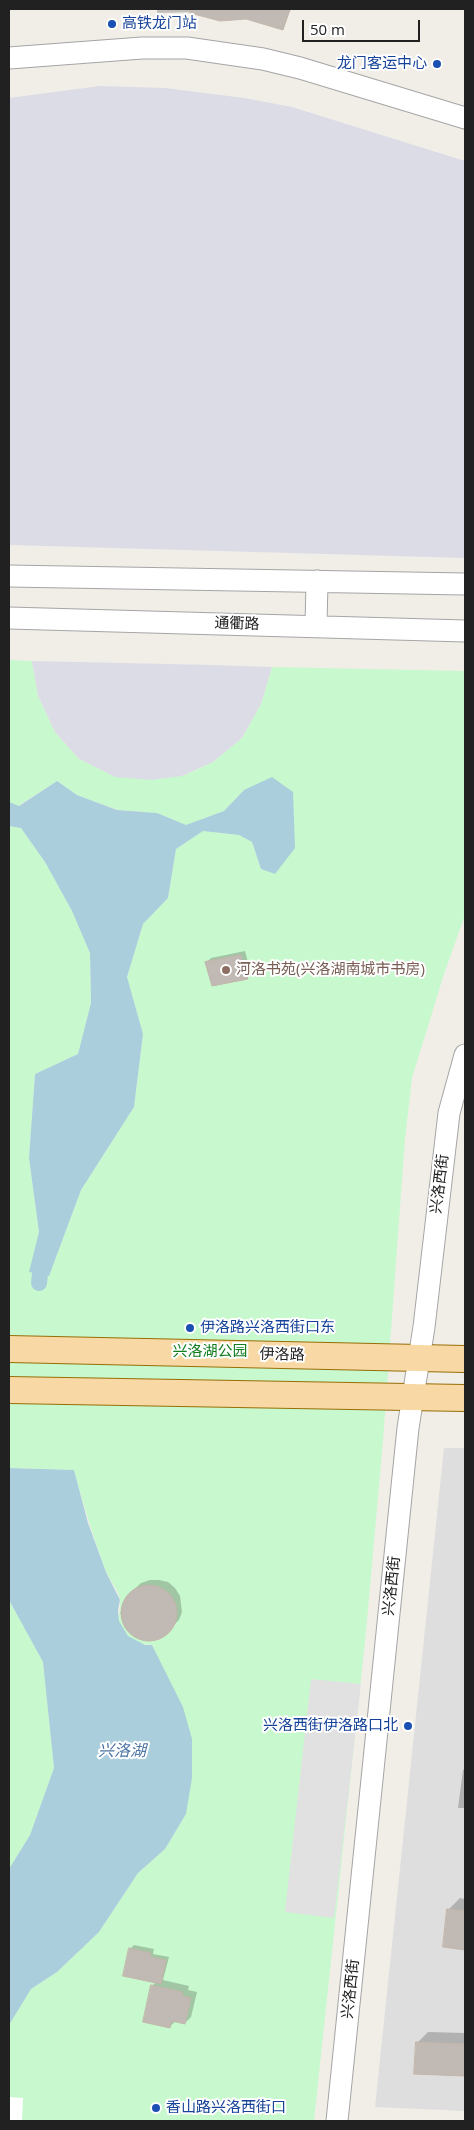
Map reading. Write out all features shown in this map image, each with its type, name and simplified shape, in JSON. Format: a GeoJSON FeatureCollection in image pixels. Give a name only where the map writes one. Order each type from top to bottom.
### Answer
{"type":"FeatureCollection","features":[{"type":"Feature","properties":{"kind":"main road","name":"伊洛路"},"geometry":{"type":"LineString","coordinates":[[9,1349],[465,1359]]}},
{"type":"Feature","properties":{"kind":"main road"},"geometry":{"type":"LineString","coordinates":[[9,1390],[465,1398]]}},
{"type":"Feature","properties":{"kind":"street"},"geometry":{"type":"LineString","coordinates":[[9,58],[142,48],[187,48],[264,59],[300,68],[465,118]]}},
{"type":"Feature","properties":{"kind":"street"},"geometry":{"type":"LineString","coordinates":[[9,576],[465,584]]}},
{"type":"Feature","properties":{"kind":"street"},"geometry":{"type":"LineString","coordinates":[[316,626],[317,581]]}},
{"type":"Feature","properties":{"kind":"street","name":"通衢路"},"geometry":{"type":"LineString","coordinates":[[9,618],[465,631]]}},
{"type":"Feature","properties":{"kind":"street","name":"兴洛西街"},"geometry":{"type":"LineString","coordinates":[[424,1359],[424,1327],[449,1113],[465,1055]]}},
{"type":"Feature","properties":{"kind":"street","name":"兴洛西街"},"geometry":{"type":"LineString","coordinates":[[337,2121],[419,1397],[461,1116],[465,1102]]}},
{"type":"Feature","properties":{"kind":"street","name":"兴洛西街"},"geometry":{"type":"LineString","coordinates":[[350,2121],[419,1397]]}},
{"type":"Feature","properties":{"kind":"shaded area"},"geometry":{"type":"Polygon","coordinates":[[[100,86],[165,88],[244,98],[292,107],[465,161],[465,558],[9,545],[9,98],[100,86]]]}},
{"type":"Feature","properties":{"kind":"shaded area"},"geometry":{"type":"Polygon","coordinates":[[[32,661],[272,667],[261,704],[242,738],[213,762],[182,776],[151,780],[115,777],[79,759],[55,732],[38,696],[32,661]]]}},
{"type":"Feature","properties":{"kind":"shaded area"},"geometry":{"type":"Polygon","coordinates":[[[444,1448],[465,1448],[465,2111],[375,2107],[444,1448]]]}},
{"type":"Feature","properties":{"kind":"shaded area"},"geometry":{"type":"Polygon","coordinates":[[[311,1679],[361,1684],[334,1918],[285,1912],[311,1679]]]}},
{"type":"Feature","properties":{"kind":"green space","name":"兴洛湖公园"},"geometry":{"type":"Polygon","coordinates":[[[9,660],[32,661],[38,696],[55,732],[79,759],[183,776],[213,762],[242,738],[261,704],[272,667],[465,671],[465,915],[444,974],[412,1078],[405,1139],[383,1441],[366,1632],[314,2121],[9,2121],[9,2025],[31,1989],[57,1972],[99,1932],[138,1873],[165,1849],[186,1814],[152,1645],[142,1644],[127,1636],[119,1623],[119,1596],[101,1557],[74,1470],[9,1468],[9,826],[21,828],[45,862],[72,911],[90,953],[91,1003],[78,1054],[35,1074],[29,1158],[39,1232],[30,1272],[49,1276],[81,1190],[134,1107],[143,1034],[127,977],[143,924],[168,898],[176,849],[203,831],[239,835],[252,842],[261,869],[244,790],[224,811],[186,825],[157,813],[118,810],[77,795],[57,781],[18,806],[9,802],[9,660]]]}},
{"type":"Feature","properties":{"kind":"green space"},"geometry":{"type":"Polygon","coordinates":[[[9,1600],[43,1662],[54,1768],[30,1835],[9,1869],[9,1600]]]}},
{"type":"Feature","properties":{"kind":"water"},"geometry":{"type":"Polygon","coordinates":[[[272,777],[293,792],[295,848],[275,874],[261,869],[252,842],[239,835],[203,831],[176,849],[168,898],[143,924],[127,977],[143,1034],[134,1107],[81,1190],[49,1276],[29,1272],[39,1232],[29,1158],[35,1074],[78,1054],[91,1003],[90,953],[72,911],[45,862],[21,828],[9,826],[9,802],[19,806],[57,781],[77,795],[117,810],[157,813],[186,825],[224,811],[244,790],[272,777]]]}},
{"type":"Feature","properties":{"kind":"water","name":"兴洛湖"},"geometry":{"type":"Polygon","coordinates":[[[9,1468],[74,1470],[88,1523],[106,1572],[120,1600],[118,1610],[119,1621],[128,1636],[145,1645],[152,1645],[183,1707],[192,1739],[192,1778],[186,1814],[165,1849],[138,1873],[99,1932],[57,1972],[31,1989],[9,2025],[9,1869],[30,1835],[54,1768],[43,1662],[9,1600],[9,1468]]]}},
{"type":"Feature","properties":{"kind":"pier"},"geometry":{"type":"Polygon","coordinates":[[[9,2097],[23,2098],[22,2121],[9,2121],[9,2097]]]}},
{"type":"Feature","properties":{"kind":"building"},"geometry":{"type":"Polygon","coordinates":[[[190,9],[290,9],[283,30],[246,19],[220,21],[190,13],[190,9]]]}},
{"type":"Feature","properties":{"kind":"building","name":"河洛书苑(兴洛湖南城市书房)"},"geometry":{"type":"Polygon","coordinates":[[[241,955],[248,979],[212,986],[205,962],[241,955]]]}},
{"type":"Feature","properties":{"kind":"building"},"geometry":{"type":"Polygon","coordinates":[[[144,1585],[154,1585],[169,1593],[175,1602],[177,1613],[175,1624],[169,1633],[154,1641],[144,1641],[133,1636],[126,1629],[121,1618],[121,1608],[126,1597],[133,1590],[144,1585]]]}},
{"type":"Feature","properties":{"kind":"building"},"geometry":{"type":"Polygon","coordinates":[[[447,1909],[465,1911],[465,1950],[443,1947],[447,1909]]]}},
{"type":"Feature","properties":{"kind":"building"},"geometry":{"type":"Polygon","coordinates":[[[129,1948],[151,1953],[150,1957],[166,1960],[161,1984],[123,1976],[129,1948]]]}},
{"type":"Feature","properties":{"kind":"building"},"geometry":{"type":"Polygon","coordinates":[[[151,1985],[183,1992],[182,1996],[191,1998],[185,2024],[172,2021],[170,2028],[143,2022],[151,1985]]]}},
{"type":"Feature","properties":{"kind":"building"},"geometry":{"type":"Polygon","coordinates":[[[416,2042],[465,2044],[465,2076],[414,2074],[416,2042]]]}},
{"type":"Feature","properties":{"kind":"waterway"},"geometry":{"type":"LineString","coordinates":[[39,1283],[40,1274]]}},
{"type":"Feature","properties":{"kind":"place","name":"高铁龙门站"},"geometry":{"type":"Point","coordinates":[112,24]}},
{"type":"Feature","properties":{"kind":"place","name":"龙门客运中心"},"geometry":{"type":"Point","coordinates":[437,64]}},
{"type":"Feature","properties":{"kind":"place","name":"河洛书苑(兴洛湖南城市书房)"},"geometry":{"type":"Point","coordinates":[226,970]}},
{"type":"Feature","properties":{"kind":"place","name":"伊洛路兴洛西街口东"},"geometry":{"type":"Point","coordinates":[190,1328]}},
{"type":"Feature","properties":{"kind":"place","name":"兴洛西街伊洛路口北"},"geometry":{"type":"Point","coordinates":[408,1726]}},
{"type":"Feature","properties":{"kind":"place","name":"香山路兴洛西街口"},"geometry":{"type":"Point","coordinates":[156,2108]}}]}
